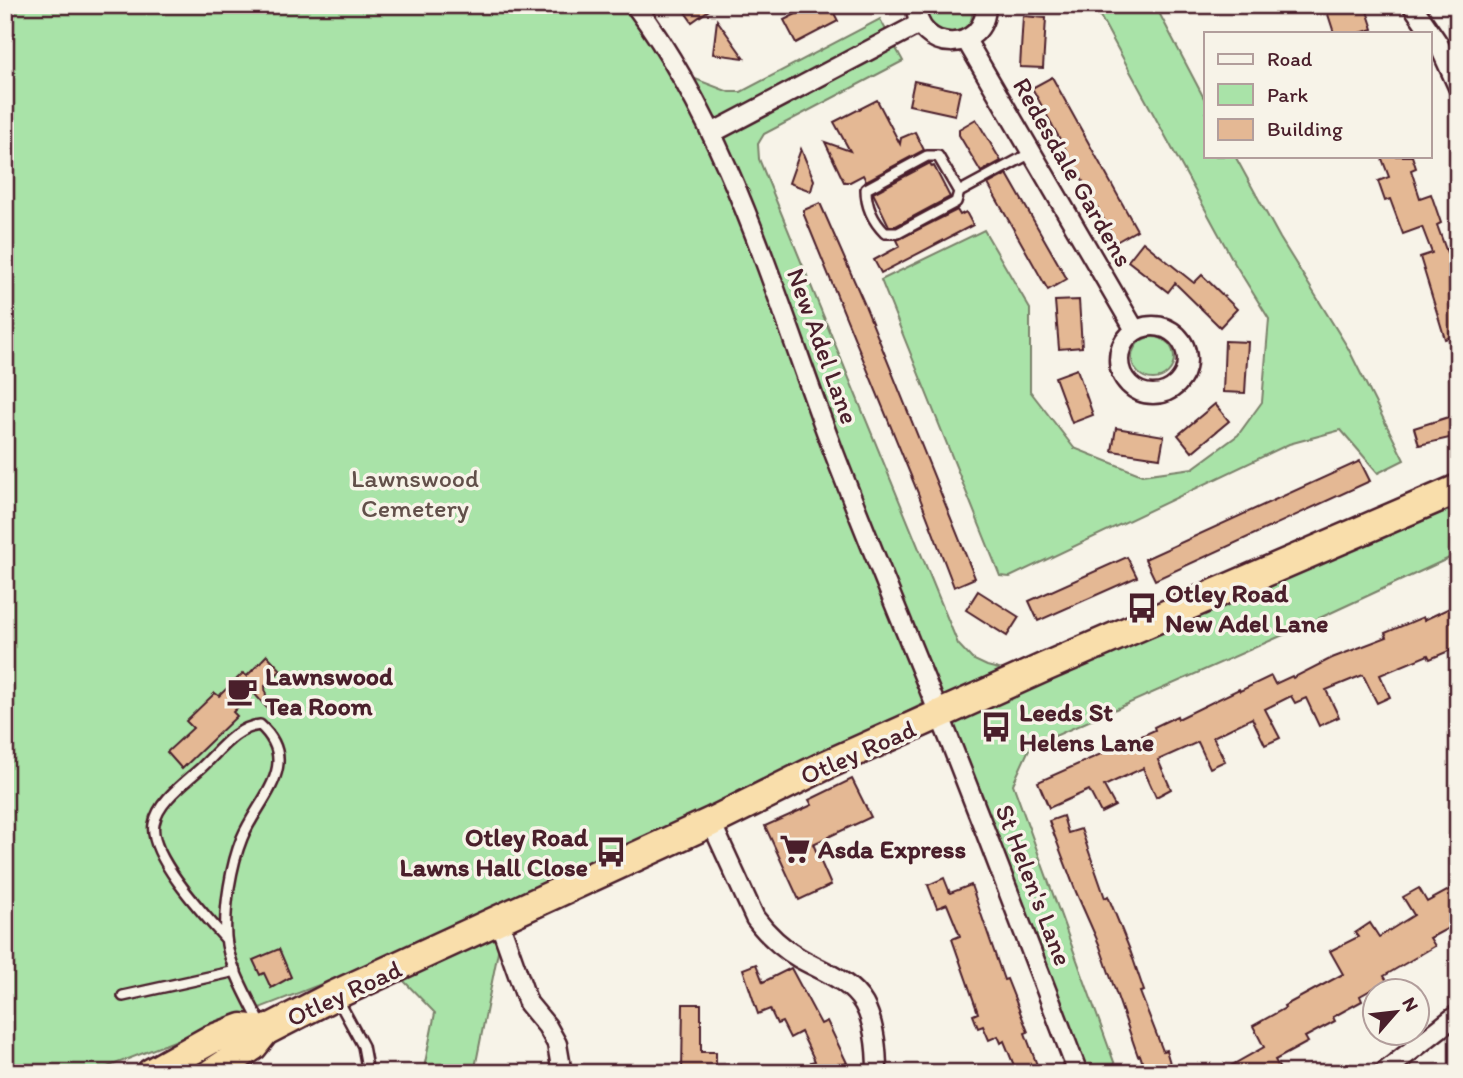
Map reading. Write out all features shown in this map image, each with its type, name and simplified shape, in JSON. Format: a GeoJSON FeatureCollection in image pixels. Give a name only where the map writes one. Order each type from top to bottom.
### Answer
{"type":"FeatureCollection","features":[{"type":"Feature","properties":{"kind":"highway","name":"Otley Road"},"geometry":{"type":"LineString","coordinates":[[212,1073],[253,1046],[265,1031],[335,995],[711,822],[826,765],[1045,667],[1458,489]]}},
{"type":"Feature","properties":{"kind":"highway","name":"Otley Road"},"geometry":{"type":"LineString","coordinates":[[172,1069],[210,1040],[242,1028],[265,1031]]}},
{"type":"Feature","properties":{"kind":"street","name":"New Adel Lane"},"geometry":{"type":"LineString","coordinates":[[635,5],[650,25],[712,132],[765,264],[833,450],[940,716]]}},
{"type":"Feature","properties":{"kind":"street"},"geometry":{"type":"LineString","coordinates":[[916,5],[919,24],[928,35],[943,42],[954,43],[966,40],[979,29],[984,21],[986,5]]}},
{"type":"Feature","properties":{"kind":"street"},"geometry":{"type":"LineString","coordinates":[[1412,5],[1430,32]]}},
{"type":"Feature","properties":{"kind":"street"},"geometry":{"type":"LineString","coordinates":[[712,132],[919,24]]}},
{"type":"Feature","properties":{"kind":"street"},"geometry":{"type":"LineString","coordinates":[[1432,34],[1458,87]]}},
{"type":"Feature","properties":{"kind":"street","name":"Redesdale Gardens"},"geometry":{"type":"LineString","coordinates":[[966,40],[1135,330]]}},
{"type":"Feature","properties":{"kind":"street","name":"St Helen's Lane"},"geometry":{"type":"LineString","coordinates":[[940,716],[1078,1073]]}},
{"type":"Feature","properties":{"kind":"street"},"geometry":{"type":"LineString","coordinates":[[711,822],[755,918],[765,931],[795,956],[838,978],[853,989],[864,1005],[872,1024],[877,1073]]}},
{"type":"Feature","properties":{"kind":"street"},"geometry":{"type":"LineString","coordinates":[[499,921],[528,1003],[547,1026],[557,1044],[562,1073]]}},
{"type":"Feature","properties":{"kind":"street"},"geometry":{"type":"LineString","coordinates":[[1383,1073],[1458,1014]]}},
{"type":"Feature","properties":{"kind":"lane"},"geometry":{"type":"LineString","coordinates":[[959,192],[938,156],[927,156],[866,189],[866,201],[878,226],[885,233],[898,233],[956,202],[959,192],[1031,153]]}},
{"type":"Feature","properties":{"kind":"lane"},"geometry":{"type":"LineString","coordinates":[[226,939],[172,873],[157,846],[154,824],[163,804],[232,738],[247,726],[260,725],[274,737],[279,755],[274,783],[242,838],[229,890],[226,939],[236,971],[265,1031]]}},
{"type":"Feature","properties":{"kind":"lane"},"geometry":{"type":"LineString","coordinates":[[123,996],[236,971]]}},
{"type":"Feature","properties":{"kind":"lane"},"geometry":{"type":"LineString","coordinates":[[335,995],[363,1046],[368,1073]]}},
{"type":"Feature","properties":{"kind":"green space","name":"Lawnswood Cemetery"},"geometry":{"type":"Polygon","coordinates":[[[5,5],[635,5],[677,72],[729,92],[741,92],[880,19],[903,61],[764,134],[758,144],[759,159],[958,644],[972,659],[987,666],[1026,676],[1458,489],[1458,554],[1030,747],[1013,784],[1118,1073],[1078,1073],[933,699],[815,758],[373,964],[92,1073],[5,1073],[5,5]]]}},
{"type":"Feature","properties":{"kind":"green space"},"geometry":{"type":"Polygon","coordinates":[[[926,5],[974,5],[971,21],[966,28],[950,34],[932,25],[926,5]]]}},
{"type":"Feature","properties":{"kind":"green space"},"geometry":{"type":"Polygon","coordinates":[[[1094,5],[1155,5],[1204,98],[1204,158],[1236,158],[1280,238],[1348,348],[1404,460],[1378,473],[1341,430],[1289,444],[1010,577],[1000,576],[881,280],[984,230],[1030,309],[1030,391],[1074,448],[1142,475],[1193,468],[1238,435],[1262,402],[1269,319],[1235,264],[1094,5]]]}},
{"type":"Feature","properties":{"kind":"green space"},"geometry":{"type":"Polygon","coordinates":[[[1153,337],[1168,343],[1174,358],[1168,373],[1153,379],[1138,373],[1132,358],[1138,343],[1153,337]]]}},
{"type":"Feature","properties":{"kind":"green space"},"geometry":{"type":"Polygon","coordinates":[[[502,931],[474,1073],[423,1073],[435,1013],[400,977],[502,931]]]}},
{"type":"Feature","properties":{"kind":"building"},"geometry":{"type":"Polygon","coordinates":[[[680,5],[716,5],[692,22],[680,5]]]}},
{"type":"Feature","properties":{"kind":"building"},"geometry":{"type":"Polygon","coordinates":[[[814,5],[830,5],[838,21],[796,43],[784,20],[814,5]]]}},
{"type":"Feature","properties":{"kind":"building"},"geometry":{"type":"Polygon","coordinates":[[[1325,5],[1365,5],[1373,29],[1363,32],[1334,32],[1325,5]]]}},
{"type":"Feature","properties":{"kind":"building"},"geometry":{"type":"Polygon","coordinates":[[[1023,16],[1046,18],[1043,68],[1020,67],[1023,16]]]}},
{"type":"Feature","properties":{"kind":"building"},"geometry":{"type":"Polygon","coordinates":[[[717,20],[744,58],[713,54],[717,20]]]}},
{"type":"Feature","properties":{"kind":"building"},"geometry":{"type":"Polygon","coordinates":[[[1052,77],[1137,230],[1116,242],[1032,88],[1052,77]]]}},
{"type":"Feature","properties":{"kind":"building"},"geometry":{"type":"Polygon","coordinates":[[[914,81],[960,91],[955,115],[909,105],[914,81]]]}},
{"type":"Feature","properties":{"kind":"building"},"geometry":{"type":"Polygon","coordinates":[[[877,100],[900,144],[901,138],[915,132],[924,150],[866,181],[863,175],[844,182],[825,142],[850,151],[834,122],[877,100]]]}},
{"type":"Feature","properties":{"kind":"building"},"geometry":{"type":"Polygon","coordinates":[[[976,119],[1001,161],[981,172],[959,135],[959,129],[976,119]]]}},
{"type":"Feature","properties":{"kind":"building"},"geometry":{"type":"Polygon","coordinates":[[[801,149],[814,180],[811,191],[789,183],[801,149]]]}},
{"type":"Feature","properties":{"kind":"building"},"geometry":{"type":"Polygon","coordinates":[[[1382,158],[1413,158],[1416,168],[1411,170],[1420,198],[1431,194],[1441,223],[1437,225],[1458,283],[1458,335],[1445,339],[1420,257],[1432,253],[1422,227],[1403,234],[1390,199],[1385,201],[1378,181],[1389,177],[1382,158]]]}},
{"type":"Feature","properties":{"kind":"building"},"geometry":{"type":"Polygon","coordinates":[[[930,163],[950,197],[896,226],[889,226],[873,193],[930,163]]]}},
{"type":"Feature","properties":{"kind":"building"},"geometry":{"type":"Polygon","coordinates":[[[1007,174],[1067,279],[1048,290],[988,184],[1007,174]]]}},
{"type":"Feature","properties":{"kind":"building"},"geometry":{"type":"Polygon","coordinates":[[[820,203],[864,303],[975,578],[954,587],[804,215],[804,210],[820,203]]]}},
{"type":"Feature","properties":{"kind":"building"},"geometry":{"type":"Polygon","coordinates":[[[957,210],[960,215],[966,212],[973,225],[881,273],[874,260],[900,246],[897,240],[957,210]]]}},
{"type":"Feature","properties":{"kind":"building"},"geometry":{"type":"Polygon","coordinates":[[[1143,242],[1194,283],[1202,275],[1237,309],[1220,327],[1175,283],[1168,292],[1128,261],[1143,242]]]}},
{"type":"Feature","properties":{"kind":"building"},"geometry":{"type":"Polygon","coordinates":[[[1079,300],[1082,347],[1059,349],[1055,301],[1079,300]]]}},
{"type":"Feature","properties":{"kind":"building"},"geometry":{"type":"Polygon","coordinates":[[[1225,341],[1248,342],[1245,393],[1223,392],[1225,341]]]}},
{"type":"Feature","properties":{"kind":"building"},"geometry":{"type":"Polygon","coordinates":[[[1077,369],[1093,415],[1072,423],[1055,377],[1077,369]]]}},
{"type":"Feature","properties":{"kind":"building"},"geometry":{"type":"Polygon","coordinates":[[[1215,404],[1229,421],[1192,452],[1178,435],[1215,404]]]}},
{"type":"Feature","properties":{"kind":"building"},"geometry":{"type":"Polygon","coordinates":[[[1458,414],[1458,436],[1419,445],[1414,428],[1458,414]]]}},
{"type":"Feature","properties":{"kind":"building"},"geometry":{"type":"Polygon","coordinates":[[[1116,428],[1164,436],[1160,458],[1112,451],[1116,428]]]}},
{"type":"Feature","properties":{"kind":"building"},"geometry":{"type":"Polygon","coordinates":[[[1360,461],[1370,481],[1155,580],[1145,559],[1360,461]]]}},
{"type":"Feature","properties":{"kind":"building"},"geometry":{"type":"Polygon","coordinates":[[[1127,557],[1137,577],[1038,621],[1029,601],[1127,557]]]}},
{"type":"Feature","properties":{"kind":"building"},"geometry":{"type":"Polygon","coordinates":[[[978,591],[1019,617],[1007,636],[966,610],[978,591]]]}},
{"type":"Feature","properties":{"kind":"building"},"geometry":{"type":"Polygon","coordinates":[[[1458,604],[1458,647],[1430,659],[1428,655],[1380,675],[1390,697],[1377,703],[1363,675],[1326,690],[1339,717],[1319,726],[1306,698],[1295,703],[1291,696],[1265,709],[1280,738],[1265,745],[1252,718],[1213,737],[1225,761],[1210,768],[1198,742],[1158,760],[1171,789],[1156,797],[1143,768],[1104,786],[1115,806],[1101,813],[1089,790],[1049,808],[1038,782],[1239,689],[1240,691],[1271,676],[1275,684],[1292,676],[1293,678],[1332,658],[1387,637],[1385,633],[1423,617],[1424,620],[1458,604]]]}},
{"type":"Feature","properties":{"kind":"building"},"geometry":{"type":"Polygon","coordinates":[[[267,655],[281,670],[265,686],[267,708],[253,692],[233,712],[237,716],[182,769],[167,752],[193,728],[186,721],[215,693],[219,696],[243,673],[247,676],[267,655]]]}},
{"type":"Feature","properties":{"kind":"building"},"geometry":{"type":"Polygon","coordinates":[[[852,779],[871,817],[813,844],[831,885],[799,900],[765,826],[812,805],[809,800],[852,779]]]}},
{"type":"Feature","properties":{"kind":"building"},"geometry":{"type":"Polygon","coordinates":[[[1063,816],[1068,833],[1081,829],[1105,898],[1108,896],[1130,950],[1144,991],[1140,992],[1163,1051],[1166,1050],[1173,1073],[1146,1073],[1140,1055],[1138,1056],[1099,944],[1049,821],[1063,816]]]}},
{"type":"Feature","properties":{"kind":"building"},"geometry":{"type":"Polygon","coordinates":[[[944,878],[950,893],[971,885],[1004,980],[1007,979],[1028,1032],[1025,1033],[1040,1073],[1017,1073],[1004,1041],[1001,1043],[998,1036],[989,1040],[983,1026],[978,1028],[973,1015],[978,1013],[952,939],[960,936],[947,904],[937,908],[928,885],[944,878]]]}},
{"type":"Feature","properties":{"kind":"building"},"geometry":{"type":"Polygon","coordinates":[[[1458,885],[1458,923],[1430,938],[1435,946],[1384,976],[1362,976],[1362,1001],[1333,1017],[1335,1021],[1305,1037],[1308,1042],[1275,1060],[1282,1073],[1218,1073],[1264,1047],[1253,1026],[1343,974],[1330,951],[1358,937],[1355,933],[1370,923],[1379,937],[1414,915],[1403,897],[1419,888],[1427,902],[1458,885]]]}},
{"type":"Feature","properties":{"kind":"building"},"geometry":{"type":"Polygon","coordinates":[[[279,949],[291,977],[271,988],[264,973],[260,975],[253,960],[279,949]]]}},
{"type":"Feature","properties":{"kind":"building"},"geometry":{"type":"Polygon","coordinates":[[[756,964],[763,982],[791,968],[821,1024],[827,1021],[847,1063],[842,1065],[846,1073],[816,1073],[811,1062],[815,1061],[801,1032],[790,1038],[782,1022],[777,1024],[770,1009],[758,1014],[743,969],[756,964]]]}},
{"type":"Feature","properties":{"kind":"building"},"geometry":{"type":"Polygon","coordinates":[[[683,1004],[701,1004],[701,1052],[716,1052],[716,1073],[682,1073],[683,1004]]]}},
{"type":"Feature","properties":{"kind":"place","name":"Otley Road New Adel Lane"},"geometry":{"type":"Point","coordinates":[1142,608]}},
{"type":"Feature","properties":{"kind":"place","name":"Lawnswood Tea Room"},"geometry":{"type":"Point","coordinates":[242,691]}},
{"type":"Feature","properties":{"kind":"place","name":"Leeds St Helens Lane"},"geometry":{"type":"Point","coordinates":[996,727]}},
{"type":"Feature","properties":{"kind":"place","name":"Asda Express"},"geometry":{"type":"Point","coordinates":[795,849]}},
{"type":"Feature","properties":{"kind":"place","name":"Otley Road Lawns Hall Close"},"geometry":{"type":"Point","coordinates":[611,852]}}]}
